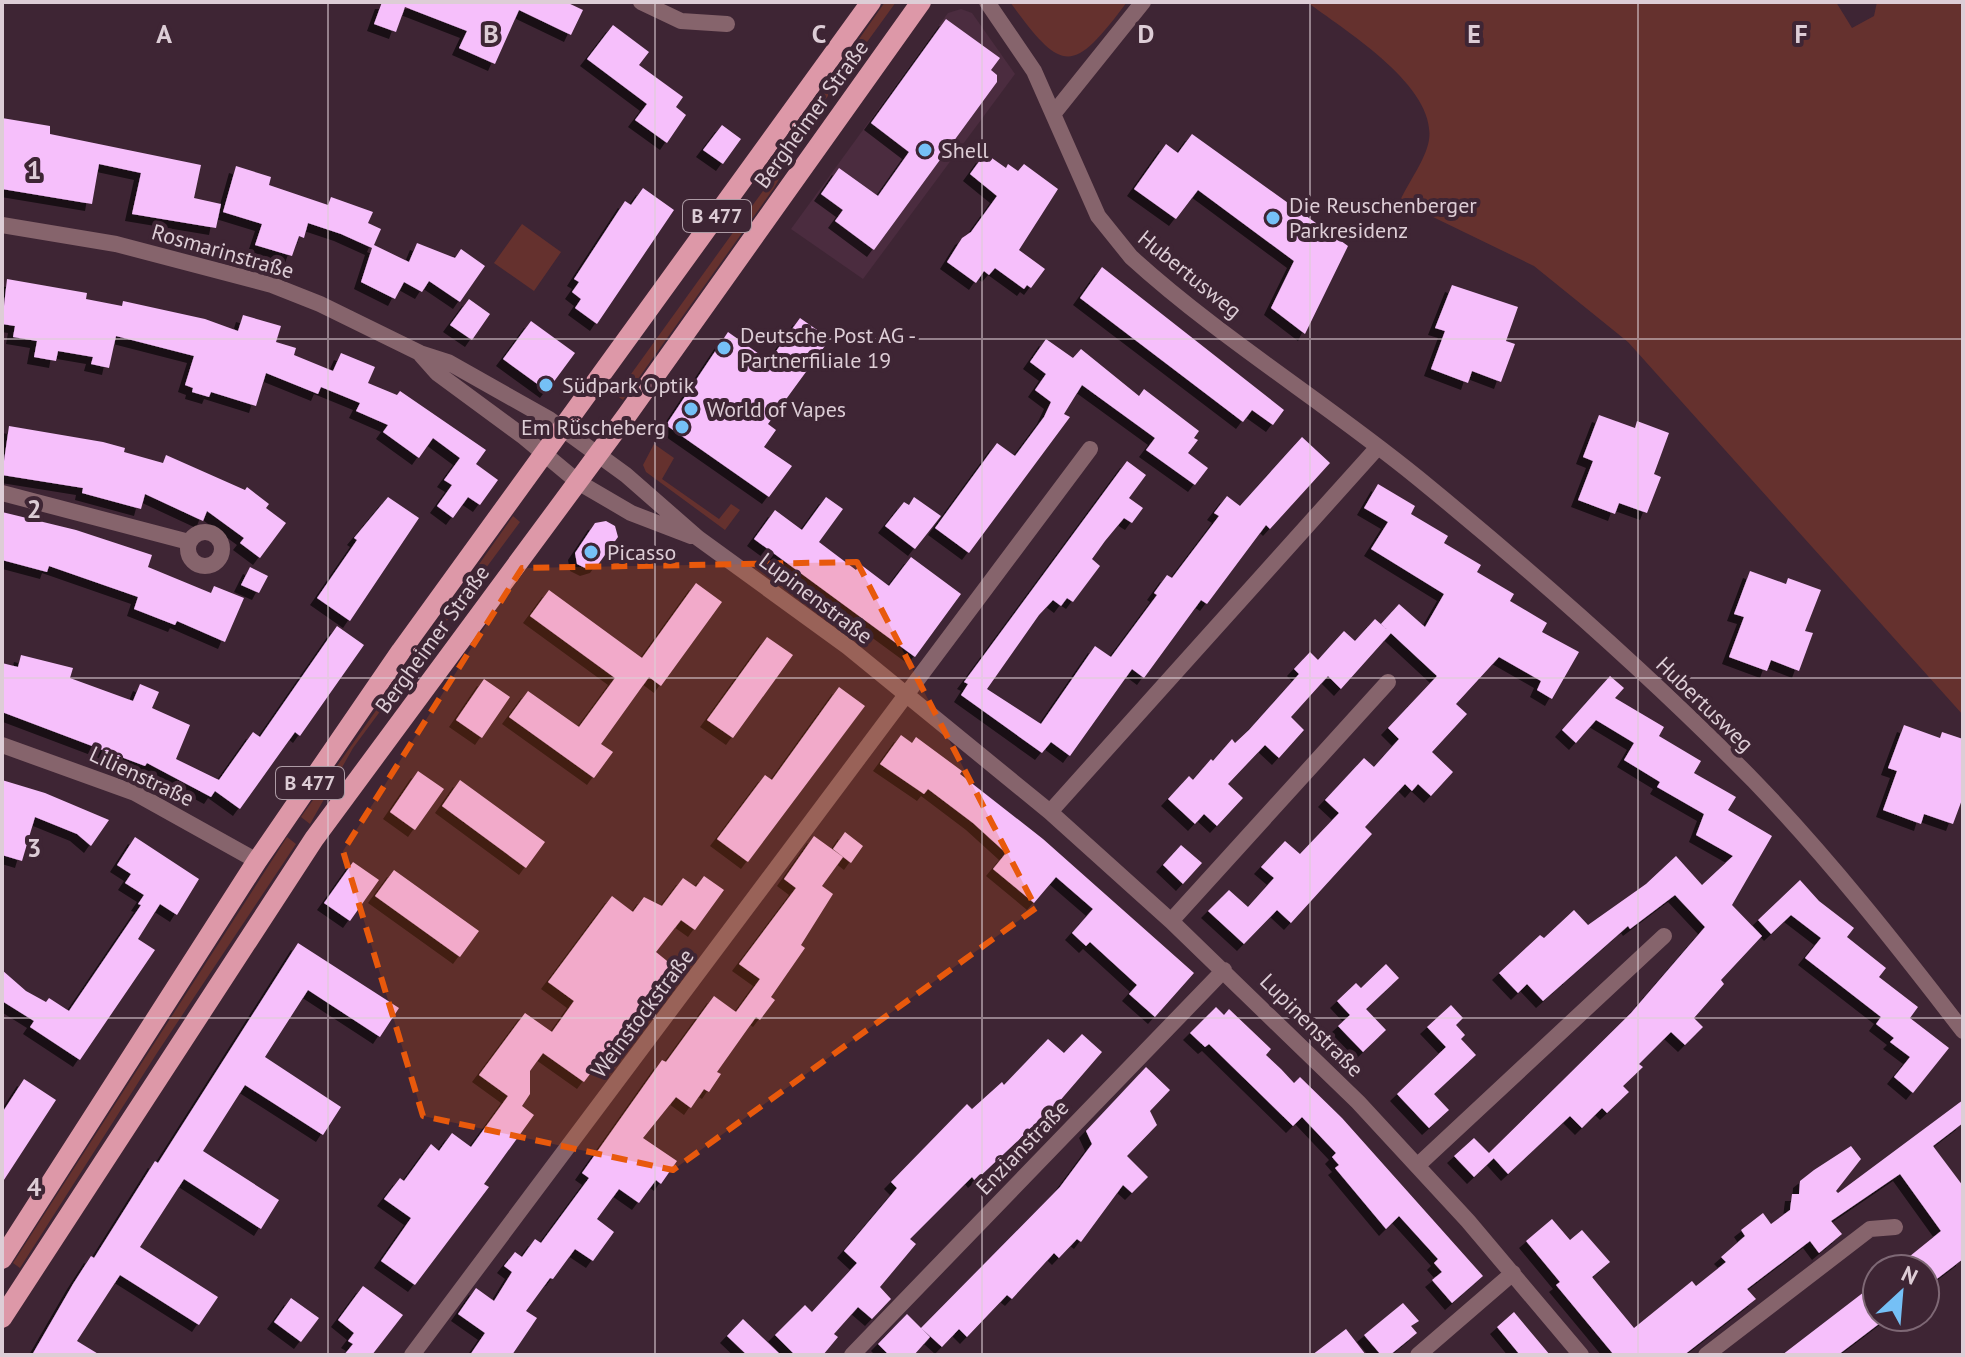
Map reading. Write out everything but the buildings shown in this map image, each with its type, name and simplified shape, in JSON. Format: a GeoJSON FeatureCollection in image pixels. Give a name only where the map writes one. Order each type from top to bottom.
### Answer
{"type":"FeatureCollection","features":[{"type":"Feature","properties":{"kind":"main road","name":"Bergheimer Straße"},"geometry":{"type":"LineString","coordinates":[[2,1259],[257,861],[401,651],[871,2]]}},
{"type":"Feature","properties":{"kind":"main road","name":"Bergheimer Straße"},"geometry":{"type":"LineString","coordinates":[[2,1318],[304,853],[578,482],[921,2]]}},
{"type":"Feature","properties":{"kind":"street"},"geometry":{"type":"LineString","coordinates":[[641,2],[681,21],[727,24]]}},
{"type":"Feature","properties":{"kind":"street","name":"Hubertusweg"},"geometry":{"type":"LineString","coordinates":[[987,2],[1028,60],[1054,113],[1085,192],[1113,237],[1131,257],[1461,514],[1611,646],[1753,781],[1871,915],[1963,1031]]}},
{"type":"Feature","properties":{"kind":"street"},"geometry":{"type":"LineString","coordinates":[[1054,113],[1143,2]]}},
{"type":"Feature","properties":{"kind":"street","name":"Rosmarinstraße"},"geometry":{"type":"LineString","coordinates":[[2,225],[116,244],[272,285],[320,304],[420,353],[448,362],[563,430]]}},
{"type":"Feature","properties":{"kind":"street","name":"Rosmarinstraße"},"geometry":{"type":"LineString","coordinates":[[420,353],[437,373],[578,482]]}},
{"type":"Feature","properties":{"kind":"street","name":"Lupinenstraße"},"geometry":{"type":"LineString","coordinates":[[563,430],[670,511],[698,538],[848,647],[1050,812],[1171,921],[1224,970],[1417,1166],[1581,1355]]}},
{"type":"Feature","properties":{"kind":"street"},"geometry":{"type":"LineString","coordinates":[[1050,812],[1378,447]]}},
{"type":"Feature","properties":{"kind":"street"},"geometry":{"type":"LineString","coordinates":[[907,696],[1090,449]]}},
{"type":"Feature","properties":{"kind":"street","name":"Lupinenstraße"},"geometry":{"type":"LineString","coordinates":[[578,482],[631,513],[698,538]]}},
{"type":"Feature","properties":{"kind":"street"},"geometry":{"type":"LineString","coordinates":[[2,493],[189,542]]}},
{"type":"Feature","properties":{"kind":"street"},"geometry":{"type":"LineString","coordinates":[[1171,921],[1388,682]]}},
{"type":"Feature","properties":{"kind":"street","name":"Weinstockstraße"},"geometry":{"type":"LineString","coordinates":[[412,1355],[907,696]]}},
{"type":"Feature","properties":{"kind":"street","name":"Lilienstraße"},"geometry":{"type":"LineString","coordinates":[[2,745],[135,793],[257,861]]}},
{"type":"Feature","properties":{"kind":"street"},"geometry":{"type":"LineString","coordinates":[[1417,1166],[1664,936]]}},
{"type":"Feature","properties":{"kind":"street","name":"Enzianstraße"},"geometry":{"type":"LineString","coordinates":[[852,1355],[1224,970]]}},
{"type":"Feature","properties":{"kind":"street"},"geometry":{"type":"LineString","coordinates":[[1706,1355],[1870,1229],[1895,1227]]}},
{"type":"Feature","properties":{"kind":"street"},"geometry":{"type":"LineString","coordinates":[[1418,1355],[1513,1273]]}},
{"type":"Feature","properties":{"kind":"highlighted area"},"geometry":{"type":"Polygon","coordinates":[[[857,562],[1036,908],[673,1170],[423,1116],[343,851],[522,568],[857,562]]]}},
{"type":"Feature","properties":{"kind":"shaded area"},"geometry":{"type":"Polygon","coordinates":[[[885,2],[896,2],[820,107],[774,188],[623,400],[616,395],[778,170],[822,92],[885,2]]]}},
{"type":"Feature","properties":{"kind":"shaded area"},"geometry":{"type":"Polygon","coordinates":[[[1010,2],[1127,2],[1093,43],[1080,53],[1068,56],[1056,53],[1043,43],[1010,2]]]}},
{"type":"Feature","properties":{"kind":"shaded area"},"geometry":{"type":"Polygon","coordinates":[[[1307,2],[1836,2],[1852,28],[1874,16],[1877,2],[1956,2],[1963,6],[1963,715],[1628,342],[1534,266],[1400,201],[1421,163],[1429,140],[1428,120],[1419,100],[1385,61],[1307,2]]]}},
{"type":"Feature","properties":{"kind":"shaded area"},"geometry":{"type":"Polygon","coordinates":[[[961,9],[972,13],[1015,74],[863,279],[791,229],[948,13],[961,9]]]}},
{"type":"Feature","properties":{"kind":"shaded area"},"geometry":{"type":"Polygon","coordinates":[[[522,224],[561,252],[534,291],[494,263],[522,224]]]}},
{"type":"Feature","properties":{"kind":"shaded area"},"geometry":{"type":"Polygon","coordinates":[[[654,444],[674,458],[662,479],[719,519],[731,504],[740,510],[725,530],[646,472],[643,465],[654,444]]]}},
{"type":"Feature","properties":{"kind":"shaded area"},"geometry":{"type":"Polygon","coordinates":[[[513,516],[520,522],[353,748],[310,824],[301,817],[513,516]]]}},
{"type":"Feature","properties":{"kind":"shaded area"},"geometry":{"type":"Polygon","coordinates":[[[287,837],[296,844],[157,1053],[20,1268],[13,1263],[287,837]]]}},
{"type":"Feature","properties":{"kind":"place","name":"Shell"},"geometry":{"type":"Point","coordinates":[925,150]}},
{"type":"Feature","properties":{"kind":"place","name":"Die Reuschenberger Parkresidenz"},"geometry":{"type":"Point","coordinates":[1273,218]}},
{"type":"Feature","properties":{"kind":"place","name":"Deutsche Post AG - Partnerfiliale 19"},"geometry":{"type":"Point","coordinates":[724,348]}},
{"type":"Feature","properties":{"kind":"place","name":"Südpark Optik"},"geometry":{"type":"Point","coordinates":[546,385]}},
{"type":"Feature","properties":{"kind":"place","name":"World of Vapes"},"geometry":{"type":"Point","coordinates":[691,409]}},
{"type":"Feature","properties":{"kind":"place","name":"Em Rüscheberg"},"geometry":{"type":"Point","coordinates":[682,427]}},
{"type":"Feature","properties":{"kind":"place","name":"Picasso"},"geometry":{"type":"Point","coordinates":[591,552]}}]}
